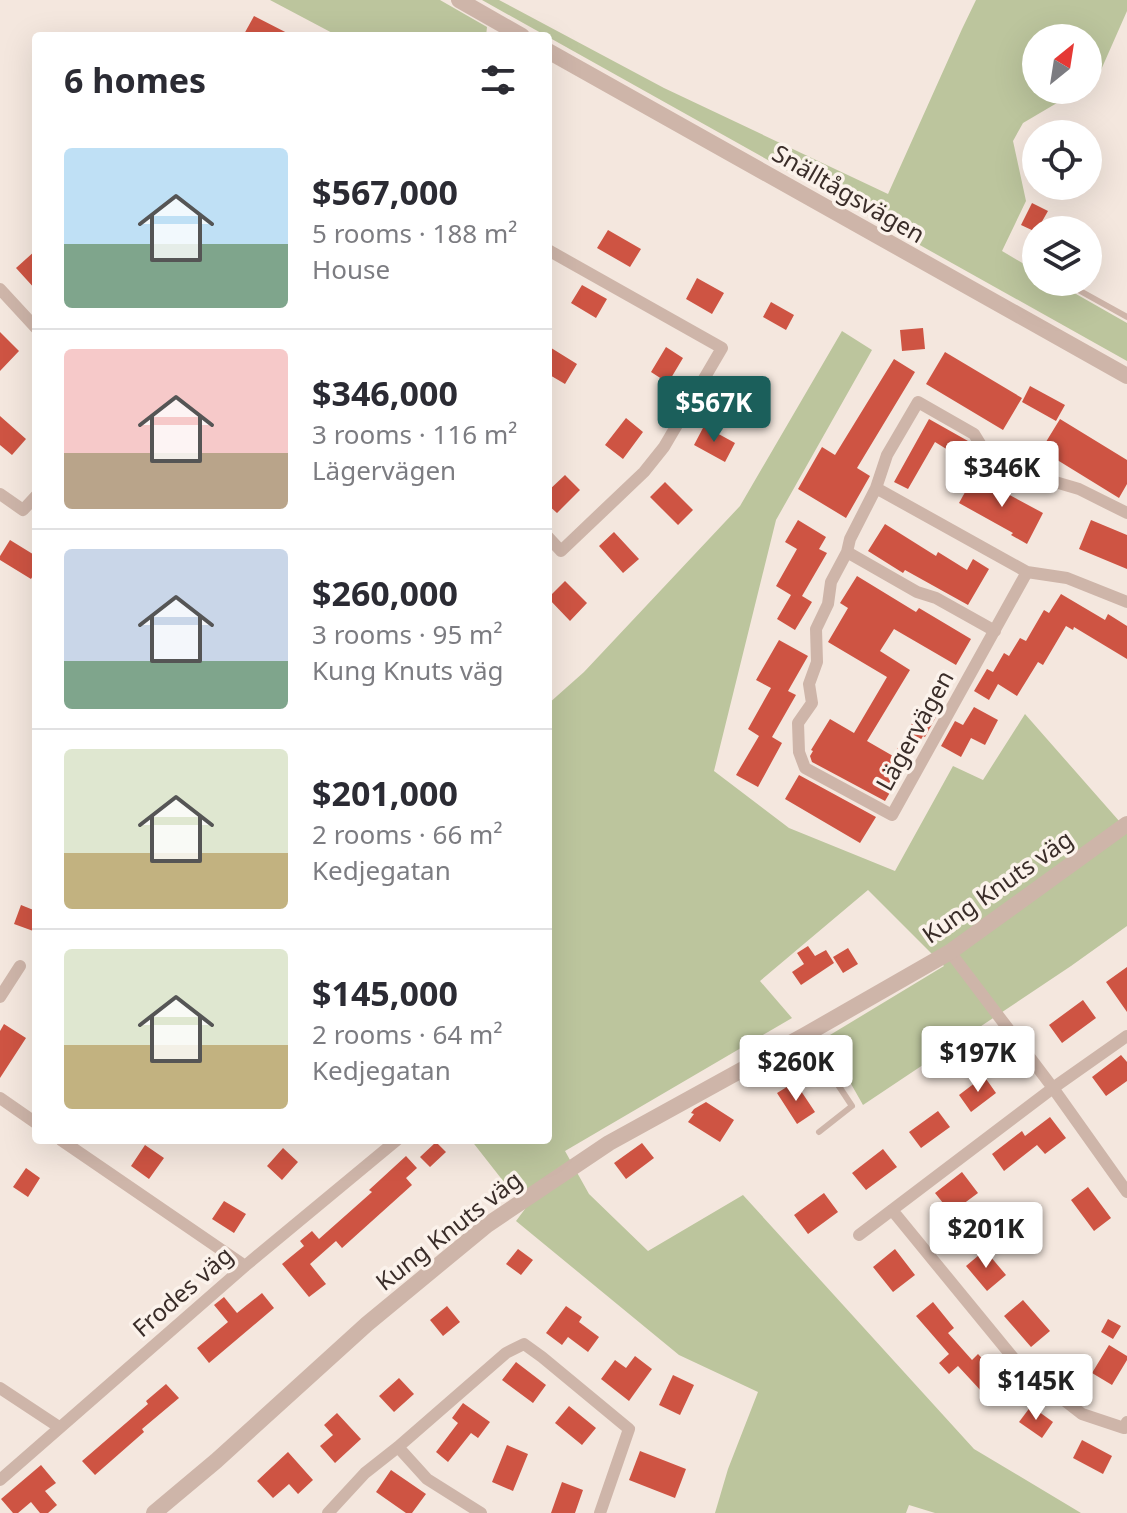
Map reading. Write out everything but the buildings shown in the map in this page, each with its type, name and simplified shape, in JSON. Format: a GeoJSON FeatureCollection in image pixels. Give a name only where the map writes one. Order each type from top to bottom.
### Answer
{"type":"FeatureCollection","features":[{"type":"Feature","properties":{"kind":"street"},"geometry":{"type":"LineString","coordinates":[[459,0],[515,32]]}},
{"type":"Feature","properties":{"kind":"street","name":"Snälltågsvägen"},"geometry":{"type":"LineString","coordinates":[[552,53],[1127,376]]}},
{"type":"Feature","properties":{"kind":"street"},"geometry":{"type":"LineString","coordinates":[[552,252],[722,348],[664,447],[644,472],[561,551],[552,541]]}},
{"type":"Feature","properties":{"kind":"street"},"geometry":{"type":"LineString","coordinates":[[0,289],[32,324]]}},
{"type":"Feature","properties":{"kind":"street","name":"Lägervägen"},"geometry":{"type":"LineString","coordinates":[[1027,572],[892,815],[805,768],[799,752],[798,723],[812,703],[809,684],[817,662],[816,629],[828,604],[831,582],[876,488],[887,455],[918,402],[974,434],[993,465],[1017,477],[1045,479],[1079,489],[1127,513]]}},
{"type":"Feature","properties":{"kind":"street"},"geometry":{"type":"LineString","coordinates":[[876,488],[1027,572],[1067,578],[1127,602]]}},
{"type":"Feature","properties":{"kind":"street"},"geometry":{"type":"LineString","coordinates":[[0,494],[23,510],[32,500]]}},
{"type":"Feature","properties":{"kind":"street"},"geometry":{"type":"LineString","coordinates":[[847,552],[995,631]]}},
{"type":"Feature","properties":{"kind":"street","name":"Kung Knuts väg"},"geometry":{"type":"LineString","coordinates":[[154,1513],[367,1324],[487,1225],[609,1143],[950,952],[1127,824]]}},
{"type":"Feature","properties":{"kind":"street"},"geometry":{"type":"LineString","coordinates":[[950,952],[1127,1192]]}},
{"type":"Feature","properties":{"kind":"street"},"geometry":{"type":"LineString","coordinates":[[0,997],[20,966]]}},
{"type":"Feature","properties":{"kind":"street"},"geometry":{"type":"LineString","coordinates":[[859,1235],[1127,1036]]}},
{"type":"Feature","properties":{"kind":"street"},"geometry":{"type":"LineString","coordinates":[[0,1098],[32,1120]]}},
{"type":"Feature","properties":{"kind":"street"},"geometry":{"type":"LineString","coordinates":[[67,1144],[245,1266]]}},
{"type":"Feature","properties":{"kind":"street","name":"Frodes väg"},"geometry":{"type":"LineString","coordinates":[[0,1480],[245,1266],[392,1144]]}},
{"type":"Feature","properties":{"kind":"street"},"geometry":{"type":"LineString","coordinates":[[892,1210],[1019,1365],[1082,1414],[1124,1428],[1127,1422]]}},
{"type":"Feature","properties":{"kind":"street"},"geometry":{"type":"LineString","coordinates":[[328,1513],[365,1473],[506,1353],[524,1344],[629,1429],[600,1513]]}},
{"type":"Feature","properties":{"kind":"street"},"geometry":{"type":"LineString","coordinates":[[0,1388],[59,1427]]}},
{"type":"Feature","properties":{"kind":"street"},"geometry":{"type":"LineString","coordinates":[[398,1447],[427,1479],[481,1513]]}},
{"type":"Feature","properties":{"kind":"lane"},"geometry":{"type":"LineString","coordinates":[[1089,296],[1127,317]]}},
{"type":"Feature","properties":{"kind":"lane"},"geometry":{"type":"LineString","coordinates":[[805,1035],[852,1106],[819,1132]]}},
{"type":"Feature","properties":{"kind":"green space"},"geometry":{"type":"Polygon","coordinates":[[[270,0],[440,0],[487,27],[486,32],[330,32],[270,0]]]}},
{"type":"Feature","properties":{"kind":"green space"},"geometry":{"type":"Polygon","coordinates":[[[482,0],[499,0],[664,88],[888,194],[976,0],[1127,0],[1127,11],[1102,68],[1102,24],[1022,24],[1022,104],[1055,104],[1028,120],[1022,120],[1013,141],[1022,183],[1022,200],[1026,201],[1002,251],[1022,263],[1022,296],[1080,296],[1127,323],[1127,361],[552,39],[552,32],[539,32],[482,0]]]}},
{"type":"Feature","properties":{"kind":"green space"},"geometry":{"type":"Polygon","coordinates":[[[842,331],[872,350],[776,520],[714,771],[789,828],[895,871],[953,766],[983,780],[1025,714],[1127,830],[1127,926],[863,1105],[825,1038],[944,966],[868,890],[760,981],[792,1018],[565,1151],[589,1194],[648,1251],[743,1195],[974,1449],[1081,1513],[935,1513],[909,1505],[906,1513],[715,1513],[728,1469],[758,1392],[679,1355],[516,1221],[525,1209],[474,1144],[552,1144],[552,700],[584,672],[740,506],[842,331]]]}}]}
